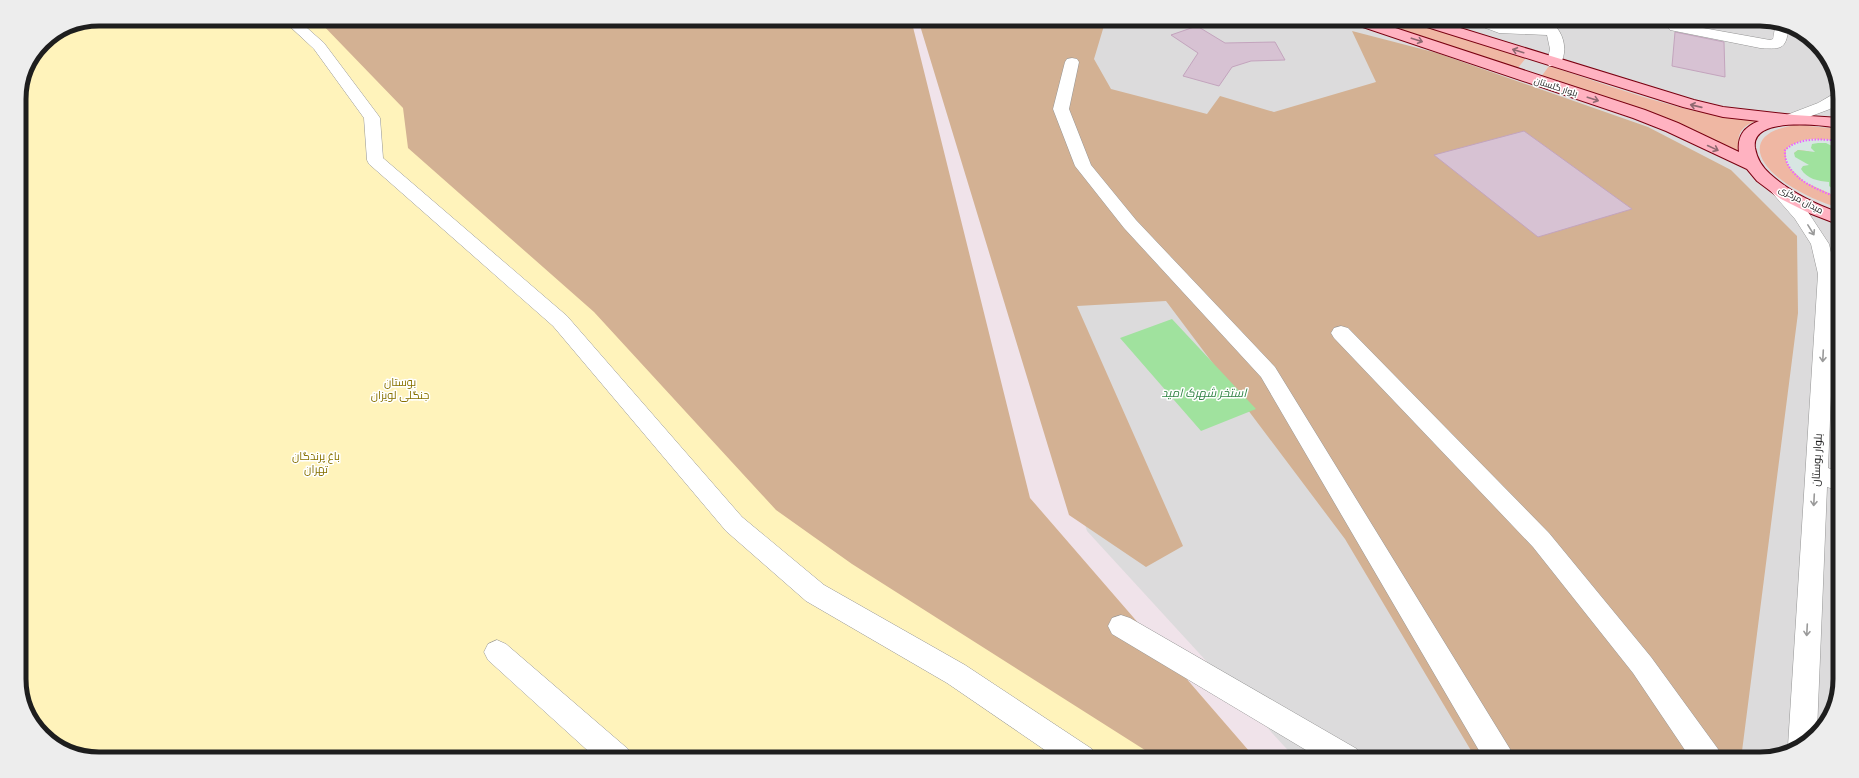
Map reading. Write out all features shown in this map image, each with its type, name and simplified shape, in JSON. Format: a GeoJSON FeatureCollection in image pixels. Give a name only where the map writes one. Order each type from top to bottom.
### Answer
{"type":"FeatureCollection","features":[{"type":"Feature","properties":{"kind":"main road","name":"بلوار گلستان"},"geometry":{"type":"LineString","coordinates":[[1374,26],[1646,117],[1672,127],[1754,166]]}},
{"type":"Feature","properties":{"kind":"main road"},"geometry":{"type":"LineString","coordinates":[[1438,26],[1689,104],[1722,112],[1790,119]]}},
{"type":"Feature","properties":{"kind":"main road"},"geometry":{"type":"LineString","coordinates":[[1522,76],[1538,58]]}},
{"type":"Feature","properties":{"kind":"main road","name":"میدان مرکزی"},"geometry":{"type":"LineString","coordinates":[[1833,122],[1790,119],[1764,125],[1754,130],[1748,137],[1746,146],[1748,156],[1754,166],[1778,188],[1816,209],[1833,216]]}},
{"type":"Feature","properties":{"kind":"street"},"geometry":{"type":"LineString","coordinates":[[297,26],[319,46],[372,118],[375,160],[560,321],[734,524],[815,593],[956,674],[1072,752]]}},
{"type":"Feature","properties":{"kind":"street"},"geometry":{"type":"LineString","coordinates":[[1492,26],[1500,29],[1527,26]]}},
{"type":"Feature","properties":{"kind":"street"},"geometry":{"type":"LineString","coordinates":[[1546,26],[1556,39],[1558,47],[1554,63]]}},
{"type":"Feature","properties":{"kind":"street"},"geometry":{"type":"LineString","coordinates":[[1675,27],[1760,44],[1773,44],[1780,41],[1781,29]]}},
{"type":"Feature","properties":{"kind":"street"},"geometry":{"type":"LineString","coordinates":[[1072,62],[1061,109],[1083,166],[1130,224],[1268,372],[1496,752]]}},
{"type":"Feature","properties":{"kind":"street"},"geometry":{"type":"LineString","coordinates":[[1790,119],[1824,106],[1833,100]]}},
{"type":"Feature","properties":{"kind":"street","name":"بلوار بوستان"},"geometry":{"type":"LineString","coordinates":[[1778,188],[1802,216],[1820,244],[1827,274],[1802,739]]}},
{"type":"Feature","properties":{"kind":"street"},"geometry":{"type":"LineString","coordinates":[[1341,333],[1540,540],[1642,665],[1703,752]]}},
{"type":"Feature","properties":{"kind":"street"},"geometry":{"type":"LineString","coordinates":[[1816,473],[1833,479]]}},
{"type":"Feature","properties":{"kind":"street"},"geometry":{"type":"LineString","coordinates":[[1121,626],[1335,752]]}},
{"type":"Feature","properties":{"kind":"street"},"geometry":{"type":"LineString","coordinates":[[497,652],[610,752]]}},
{"type":"Feature","properties":{"kind":"path"},"geometry":{"type":"LineString","coordinates":[[1833,140],[1803,140],[1789,146],[1786,150],[1785,156],[1790,168],[1806,182],[1833,195]]}},
{"type":"Feature","properties":{"kind":"shaded area"},"geometry":{"type":"Polygon","coordinates":[[[933,26],[1760,26],[1779,28],[1797,36],[1812,47],[1826,66],[1832,84],[1833,94],[1833,684],[1832,694],[1823,716],[1812,731],[1801,740],[1779,750],[1760,752],[1290,752],[1087,531],[995,235],[933,26]]]}},
{"type":"Feature","properties":{"kind":"shaded area"},"geometry":{"type":"Polygon","coordinates":[[[1388,26],[1423,26],[1526,58],[1517,69],[1388,26]]]}},
{"type":"Feature","properties":{"kind":"shaded area"},"geometry":{"type":"Polygon","coordinates":[[[1549,66],[1626,92],[1680,107],[1733,118],[1759,120],[1745,127],[1739,136],[1739,148],[1744,162],[1716,142],[1686,126],[1633,105],[1541,77],[1549,66]]]}},
{"type":"Feature","properties":{"kind":"shaded area"},"geometry":{"type":"Polygon","coordinates":[[[1797,125],[1833,128],[1833,140],[1824,139],[1790,168],[1805,182],[1833,195],[1833,206],[1812,198],[1787,184],[1775,175],[1766,165],[1761,156],[1760,147],[1763,140],[1770,133],[1781,128],[1797,125]]]}},
{"type":"Feature","properties":{"kind":"shaded area"},"geometry":{"type":"Polygon","coordinates":[[[1803,140],[1833,140],[1833,148],[1815,152],[1798,150],[1794,153],[1810,165],[1821,181],[1829,182],[1833,189],[1833,195],[1805,182],[1790,168],[1786,162],[1786,150],[1789,146],[1803,140]]]}},
{"type":"Feature","properties":{"kind":"green space","name":"باغ پرندگان تهران"},"geometry":{"type":"Polygon","coordinates":[[[99,26],[913,26],[1030,498],[1250,752],[94,752],[80,750],[54,737],[38,720],[33,712],[27,694],[26,684],[26,94],[28,80],[33,66],[41,54],[51,44],[66,33],[84,27],[99,26]]]}},
{"type":"Feature","properties":{"kind":"green space","name":"باغ پرندگان تهران"},"geometry":{"type":"Polygon","coordinates":[[[324,26],[403,108],[408,148],[594,312],[776,510],[852,564],[1148,752],[94,752],[80,750],[62,742],[47,731],[33,712],[27,694],[26,684],[26,94],[28,80],[33,66],[41,54],[58,38],[66,33],[84,27],[324,26]]]}},
{"type":"Feature","properties":{"kind":"green space"},"geometry":{"type":"Polygon","coordinates":[[[920,26],[1104,26],[1094,59],[1111,89],[1207,114],[1220,96],[1274,112],[1376,82],[1352,31],[1437,53],[1648,127],[1731,170],[1797,236],[1798,313],[1742,752],[1472,752],[1345,539],[1166,301],[1077,306],[1183,546],[1146,567],[1069,515],[920,26]]]}},
{"type":"Feature","properties":{"kind":"water"},"geometry":{"type":"Polygon","coordinates":[[[1826,143],[1833,146],[1833,189],[1829,186],[1829,182],[1817,180],[1806,175],[1801,169],[1803,166],[1809,165],[1795,157],[1794,153],[1798,150],[1815,152],[1811,148],[1812,144],[1826,143]]]}},
{"type":"Feature","properties":{"kind":"water","name":"استخر شهرک امید"},"geometry":{"type":"Polygon","coordinates":[[[1172,319],[1256,409],[1201,431],[1120,338],[1172,319]]]}},
{"type":"Feature","properties":{"kind":"building"},"geometry":{"type":"Polygon","coordinates":[[[1197,26],[1225,43],[1275,42],[1285,60],[1251,61],[1232,67],[1219,86],[1183,76],[1198,53],[1171,35],[1197,26]]]}},
{"type":"Feature","properties":{"kind":"building"},"geometry":{"type":"Polygon","coordinates":[[[1675,32],[1724,42],[1725,77],[1672,66],[1675,32]]]}},
{"type":"Feature","properties":{"kind":"building"},"geometry":{"type":"Polygon","coordinates":[[[1524,131],[1632,209],[1538,237],[1434,155],[1524,131]]]}},
{"type":"Feature","properties":{"kind":"park label","name":"بوستان جنگلی لویزان"},"geometry":{"type":"Point","coordinates":[400,388]}}]}
